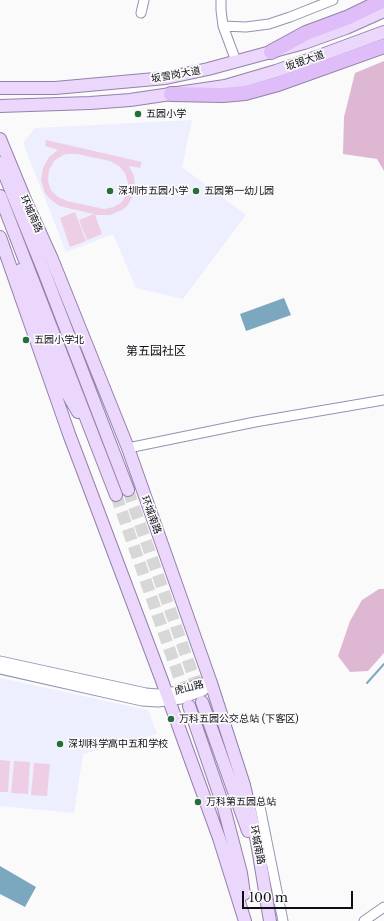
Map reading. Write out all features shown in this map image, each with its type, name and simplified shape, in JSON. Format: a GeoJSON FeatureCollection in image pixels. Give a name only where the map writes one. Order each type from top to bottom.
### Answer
{"type":"FeatureCollection","features":[{"type":"Feature","properties":{"kind":"highway"},"geometry":{"type":"LineString","coordinates":[[272,52],[306,34],[349,17],[384,0]]}},
{"type":"Feature","properties":{"kind":"highway"},"geometry":{"type":"LineString","coordinates":[[171,94],[223,95],[244,93],[278,84],[384,46]]}},
{"type":"Feature","properties":{"kind":"main road","name":"坂雪岗大道"},"geometry":{"type":"LineString","coordinates":[[0,88],[55,88],[166,78],[208,69],[304,43],[346,28],[384,11]]}},
{"type":"Feature","properties":{"kind":"main road","name":"坂银大道"},"geometry":{"type":"LineString","coordinates":[[225,86],[298,64],[384,32]]}},
{"type":"Feature","properties":{"kind":"main road","name":"坂雪岗大道"},"geometry":{"type":"LineString","coordinates":[[0,106],[90,103],[225,86]]}},
{"type":"Feature","properties":{"kind":"main road","name":"环城南路"},"geometry":{"type":"LineString","coordinates":[[0,139],[52,259],[128,448],[211,683],[244,784],[257,842],[268,901],[270,921]]}},
{"type":"Feature","properties":{"kind":"main road","name":"环城南路"},"geometry":{"type":"LineString","coordinates":[[0,163],[128,490]]}},
{"type":"Feature","properties":{"kind":"main road"},"geometry":{"type":"LineString","coordinates":[[0,196],[116,494]]}},
{"type":"Feature","properties":{"kind":"main road"},"geometry":{"type":"LineString","coordinates":[[0,230],[19,267],[67,393],[97,443]]}},
{"type":"Feature","properties":{"kind":"main road"},"geometry":{"type":"LineString","coordinates":[[0,237],[69,434],[168,697],[219,838],[246,921]]}},
{"type":"Feature","properties":{"kind":"main road"},"geometry":{"type":"LineString","coordinates":[[52,259],[96,405]]}},
{"type":"Feature","properties":{"kind":"main road","name":"环城南路"},"geometry":{"type":"LineString","coordinates":[[202,702],[252,844],[268,901]]}},
{"type":"Feature","properties":{"kind":"main road"},"geometry":{"type":"LineString","coordinates":[[189,706],[224,808],[233,840],[241,872],[246,921]]}},
{"type":"Feature","properties":{"kind":"street"},"geometry":{"type":"LineString","coordinates":[[142,13],[144,0]]}},
{"type":"Feature","properties":{"kind":"street"},"geometry":{"type":"LineString","coordinates":[[221,0],[223,26],[236,61]]}},
{"type":"Feature","properties":{"kind":"street"},"geometry":{"type":"LineString","coordinates":[[223,26],[246,27],[268,24],[333,0]]}},
{"type":"Feature","properties":{"kind":"street"},"geometry":{"type":"LineString","coordinates":[[128,448],[255,422],[384,400]]}},
{"type":"Feature","properties":{"kind":"street","name":"虎山路"},"geometry":{"type":"LineString","coordinates":[[0,661],[168,697]]}},
{"type":"Feature","properties":{"kind":"street","name":"虎山路"},"geometry":{"type":"LineString","coordinates":[[0,669],[142,700],[158,702],[179,691],[200,683],[211,683]]}},
{"type":"Feature","properties":{"kind":"street"},"geometry":{"type":"LineString","coordinates":[[259,802],[283,921]]}},
{"type":"Feature","properties":{"kind":"street"},"geometry":{"type":"LineString","coordinates":[[364,921],[384,907]]}},
{"type":"Feature","properties":{"kind":"shaded area"},"geometry":{"type":"Polygon","coordinates":[[[384,61],[384,171],[377,159],[343,154],[344,117],[355,73],[384,61]]]}},
{"type":"Feature","properties":{"kind":"shaded area","name":"深圳市五园小学"},"geometry":{"type":"Polygon","coordinates":[[[192,120],[182,167],[246,215],[183,299],[136,288],[113,234],[66,252],[23,143],[35,128],[192,120]]]}},
{"type":"Feature","properties":{"kind":"shaded area"},"geometry":{"type":"Polygon","coordinates":[[[46,140],[142,162],[140,168],[129,166],[134,176],[135,189],[134,195],[127,206],[110,215],[95,215],[102,234],[87,240],[79,220],[94,214],[59,206],[45,193],[41,180],[43,168],[49,157],[58,150],[45,146],[46,140]],[[77,154],[63,155],[54,161],[49,170],[48,180],[51,190],[58,197],[67,201],[104,209],[114,207],[122,202],[127,193],[128,183],[125,173],[119,166],[110,161],[77,154]]]}},
{"type":"Feature","properties":{"kind":"shaded area"},"geometry":{"type":"Polygon","coordinates":[[[75,212],[86,241],[70,247],[60,218],[75,212]]]}},
{"type":"Feature","properties":{"kind":"shaded area"},"geometry":{"type":"Polygon","coordinates":[[[379,589],[384,589],[384,653],[368,671],[350,672],[338,656],[350,621],[362,600],[379,589]]]}},
{"type":"Feature","properties":{"kind":"shaded area","name":"深圳科学高中五和学校"},"geometry":{"type":"Polygon","coordinates":[[[0,678],[148,710],[157,734],[83,754],[74,813],[0,806],[0,678]]]}},
{"type":"Feature","properties":{"kind":"shaded area"},"geometry":{"type":"Polygon","coordinates":[[[0,760],[10,761],[8,792],[0,792],[0,760]]]}},
{"type":"Feature","properties":{"kind":"shaded area"},"geometry":{"type":"Polygon","coordinates":[[[14,761],[30,762],[28,794],[11,793],[14,761]]]}},
{"type":"Feature","properties":{"kind":"shaded area"},"geometry":{"type":"Polygon","coordinates":[[[34,763],[50,764],[47,796],[31,795],[34,763]]]}},
{"type":"Feature","properties":{"kind":"water"},"geometry":{"type":"Polygon","coordinates":[[[284,298],[291,315],[246,331],[240,314],[284,298]]]}},
{"type":"Feature","properties":{"kind":"water"},"geometry":{"type":"Polygon","coordinates":[[[0,866],[36,887],[25,907],[0,894],[0,866]]]}},
{"type":"Feature","properties":{"kind":"waterway"},"geometry":{"type":"LineString","coordinates":[[367,683],[384,664]]}},
{"type":"Feature","properties":{"kind":"tunnel"},"geometry":{"type":"LineString","coordinates":[[128,490],[200,695]]}},
{"type":"Feature","properties":{"kind":"tunnel"},"geometry":{"type":"LineString","coordinates":[[116,495],[187,700]]}},
{"type":"Feature","properties":{"kind":"place","name":"五园小学"},"geometry":{"type":"Point","coordinates":[138,114]}},
{"type":"Feature","properties":{"kind":"place","name":"深圳市五园小学"},"geometry":{"type":"Point","coordinates":[110,191]}},
{"type":"Feature","properties":{"kind":"place","name":"五园第一幼儿园"},"geometry":{"type":"Point","coordinates":[196,191]}},
{"type":"Feature","properties":{"kind":"place","name":"五园小学北"},"geometry":{"type":"Point","coordinates":[26,340]}},
{"type":"Feature","properties":{"kind":"place","name":"万科五园公交总站 (下客区)"},"geometry":{"type":"Point","coordinates":[171,719]}},
{"type":"Feature","properties":{"kind":"place","name":"深圳科学高中五和学校"},"geometry":{"type":"Point","coordinates":[60,744]}},
{"type":"Feature","properties":{"kind":"place","name":"万科第五园总站"},"geometry":{"type":"Point","coordinates":[198,802]}},
{"type":"Feature","properties":{"kind":"district","name":"第五园社区"},"geometry":{"type":"Point","coordinates":[156,352]}}]}
